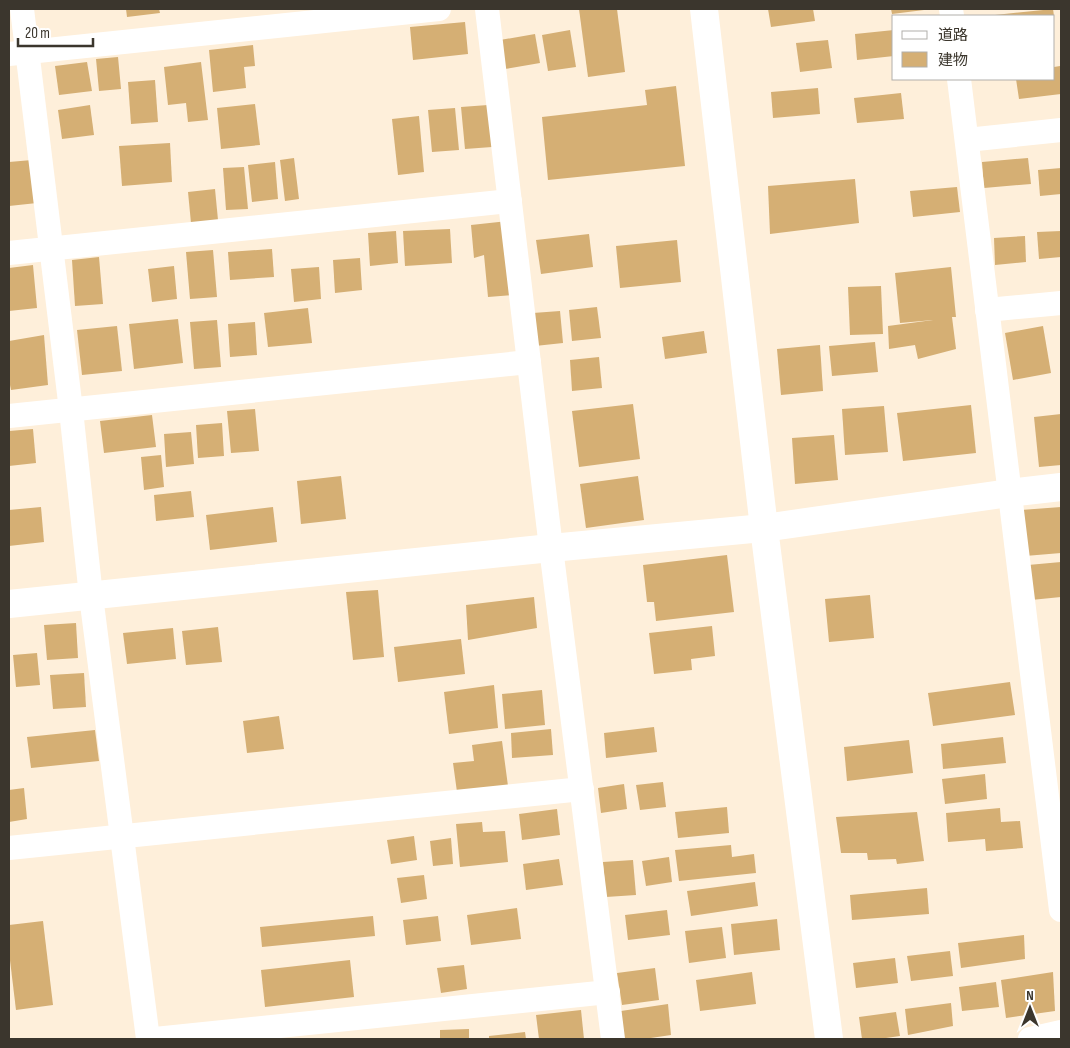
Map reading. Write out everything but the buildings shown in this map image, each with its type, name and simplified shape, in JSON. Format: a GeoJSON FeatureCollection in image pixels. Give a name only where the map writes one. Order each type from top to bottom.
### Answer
{"type":"FeatureCollection","features":[{"type":"Feature","properties":{"kind":"street"},"geometry":{"type":"LineString","coordinates":[[22,9],[18,53],[51,249],[91,596],[148,1039]]}},
{"type":"Feature","properties":{"kind":"street"},"geometry":{"type":"LineString","coordinates":[[18,53],[439,9]]}},
{"type":"Feature","properties":{"kind":"street"},"geometry":{"type":"LineString","coordinates":[[487,9],[551,548],[613,1039]]}},
{"type":"Feature","properties":{"kind":"street"},"geometry":{"type":"LineString","coordinates":[[704,9],[764,528],[829,1039]]}},
{"type":"Feature","properties":{"kind":"street"},"geometry":{"type":"LineString","coordinates":[[959,80],[1010,493],[1051,742],[1061,910]]}},
{"type":"Feature","properties":{"kind":"street"},"geometry":{"type":"LineString","coordinates":[[967,140],[1061,130]]}},
{"type":"Feature","properties":{"kind":"street"},"geometry":{"type":"LineString","coordinates":[[9,253],[510,201]]}},
{"type":"Feature","properties":{"kind":"street"},"geometry":{"type":"LineString","coordinates":[[987,310],[1061,302]]}},
{"type":"Feature","properties":{"kind":"street"},"geometry":{"type":"LineString","coordinates":[[9,416],[529,362]]}},
{"type":"Feature","properties":{"kind":"street"},"geometry":{"type":"LineString","coordinates":[[9,604],[764,528],[1061,487]]}},
{"type":"Feature","properties":{"kind":"street"},"geometry":{"type":"LineString","coordinates":[[9,848],[582,789]]}},
{"type":"Feature","properties":{"kind":"street"},"geometry":{"type":"LineString","coordinates":[[155,1039],[608,992]]}},
{"type":"Feature","properties":{"kind":"street"},"geometry":{"type":"LineString","coordinates":[[1030,1039],[1061,1034]]}}]}
